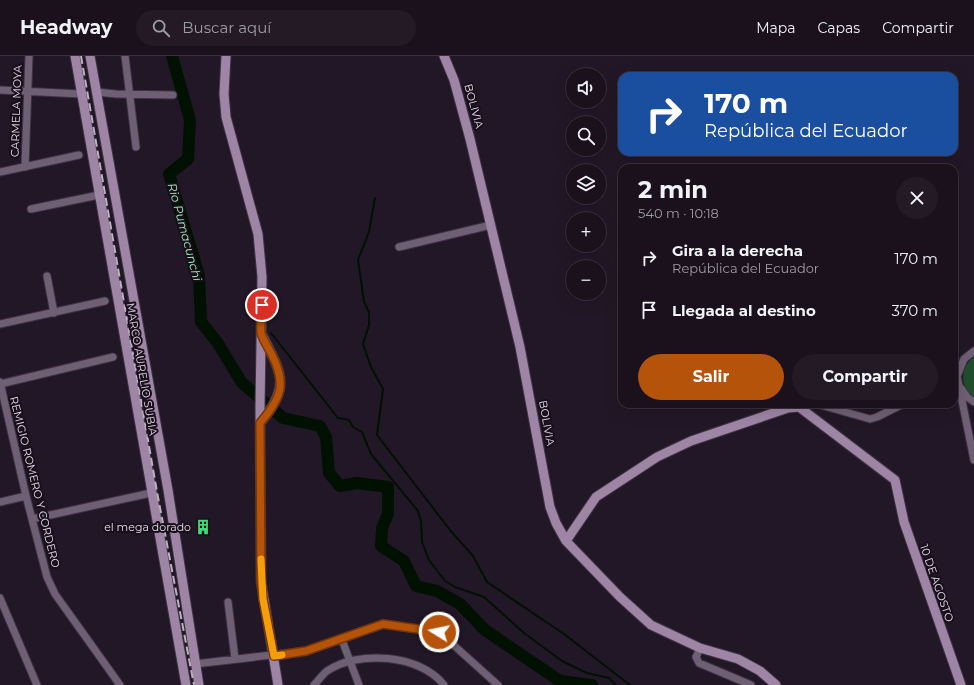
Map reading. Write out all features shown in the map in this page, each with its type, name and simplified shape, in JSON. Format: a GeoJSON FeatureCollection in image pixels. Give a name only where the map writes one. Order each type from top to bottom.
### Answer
{"type":"FeatureCollection","features":[{"type":"Feature","properties":{"kind":"street","name":"CARMELA MOYA"},"geometry":{"type":"LineString","coordinates":[[25,167],[29,56]]}},
{"type":"Feature","properties":{"kind":"street","name":"MARCO AURELIO SUBIA"},"geometry":{"type":"LineString","coordinates":[[75,56],[186,685]]}},
{"type":"Feature","properties":{"kind":"street","name":"MARCO AURELIO SUBIA"},"geometry":{"type":"LineString","coordinates":[[90,56],[168,490],[199,685]]}},
{"type":"Feature","properties":{"kind":"street"},"geometry":{"type":"LineString","coordinates":[[125,56],[136,147]]}},
{"type":"Feature","properties":{"kind":"street"},"geometry":{"type":"LineString","coordinates":[[226,56],[224,94],[226,117],[258,234],[262,277],[260,382],[261,581],[278,685]]}},
{"type":"Feature","properties":{"kind":"street","name":"BOLIVIA"},"geometry":{"type":"LineString","coordinates":[[444,56],[454,80],[520,346],[550,507],[556,524],[566,541],[620,597],[652,625],[700,648],[738,659],[760,671],[776,685]]}},
{"type":"Feature","properties":{"kind":"street"},"geometry":{"type":"LineString","coordinates":[[0,90],[82,94]]}},
{"type":"Feature","properties":{"kind":"street"},"geometry":{"type":"LineString","coordinates":[[97,92],[173,95]]}},
{"type":"Feature","properties":{"kind":"street"},"geometry":{"type":"LineString","coordinates":[[0,172],[79,155]]}},
{"type":"Feature","properties":{"kind":"street"},"geometry":{"type":"LineString","coordinates":[[31,209],[99,195]]}},
{"type":"Feature","properties":{"kind":"street"},"geometry":{"type":"LineString","coordinates":[[398,247],[491,225]]}},
{"type":"Feature","properties":{"kind":"street"},"geometry":{"type":"LineString","coordinates":[[47,276],[54,313]]}},
{"type":"Feature","properties":{"kind":"street"},"geometry":{"type":"LineString","coordinates":[[0,324],[105,301]]}},
{"type":"Feature","properties":{"kind":"street"},"geometry":{"type":"LineString","coordinates":[[260,423],[272,410],[280,396],[282,386],[280,376],[261,334]]}},
{"type":"Feature","properties":{"kind":"street"},"geometry":{"type":"LineString","coordinates":[[958,374],[960,366],[964,359],[974,351]]}},
{"type":"Feature","properties":{"kind":"street"},"geometry":{"type":"LineString","coordinates":[[0,383],[113,357]]}},
{"type":"Feature","properties":{"kind":"street","name":"REMIGIO ROMERO Y CORDERO"},"geometry":{"type":"LineString","coordinates":[[0,383],[26,496],[47,577],[55,594],[120,685]]}},
{"type":"Feature","properties":{"kind":"street"},"geometry":{"type":"LineString","coordinates":[[958,386],[966,397],[974,402]]}},
{"type":"Feature","properties":{"kind":"street"},"geometry":{"type":"LineString","coordinates":[[958,392],[974,460]]}},
{"type":"Feature","properties":{"kind":"street"},"geometry":{"type":"LineString","coordinates":[[566,541],[596,496],[657,457],[691,442],[788,408]]}},
{"type":"Feature","properties":{"kind":"street","name":"10 DE AGOSTO"},"geometry":{"type":"LineString","coordinates":[[806,408],[846,445],[892,476],[898,486],[904,522],[934,612],[961,685]]}},
{"type":"Feature","properties":{"kind":"street"},"geometry":{"type":"LineString","coordinates":[[831,408],[870,419],[877,418],[896,408]]}},
{"type":"Feature","properties":{"kind":"street"},"geometry":{"type":"LineString","coordinates":[[32,519],[152,493]]}},
{"type":"Feature","properties":{"kind":"street"},"geometry":{"type":"LineString","coordinates":[[0,502],[26,496]]}},
{"type":"Feature","properties":{"kind":"street"},"geometry":{"type":"LineString","coordinates":[[0,598],[37,685]]}},
{"type":"Feature","properties":{"kind":"street"},"geometry":{"type":"LineString","coordinates":[[228,602],[236,659]]}},
{"type":"Feature","properties":{"kind":"street"},"geometry":{"type":"LineString","coordinates":[[195,664],[274,656],[306,651],[342,640],[383,624],[437,631],[498,685]]}},
{"type":"Feature","properties":{"kind":"street"},"geometry":{"type":"LineString","coordinates":[[342,640],[359,685]]}},
{"type":"Feature","properties":{"kind":"street"},"geometry":{"type":"LineString","coordinates":[[700,648],[696,657],[699,663],[749,684]]}},
{"type":"Feature","properties":{"kind":"street"},"geometry":{"type":"LineString","coordinates":[[314,685],[327,671],[351,662],[375,656],[402,660],[422,668],[444,685]]}},
{"type":"Feature","properties":{"kind":"green space"},"geometry":{"type":"Polygon","coordinates":[[[974,357],[974,397],[966,388],[963,377],[966,366],[974,357]]]}},
{"type":"Feature","properties":{"kind":"waterway","name":"Rio Pumacunchi"},"geometry":{"type":"LineString","coordinates":[[172,56],[190,120],[188,159],[169,174],[199,276],[201,322],[217,342],[242,383],[283,418],[320,426],[326,437],[329,473],[340,486],[357,483],[388,487],[388,514],[382,528],[381,546],[404,561],[416,586],[437,591],[460,604],[485,630],[560,681],[592,685]]}},
{"type":"Feature","properties":{"kind":"waterway"},"geometry":{"type":"LineString","coordinates":[[375,198],[369,232],[358,260],[364,302],[369,312],[369,325],[363,344],[371,367],[383,389],[377,435],[450,530],[473,556],[487,582],[564,634],[630,685]]}},
{"type":"Feature","properties":{"kind":"waterway"},"geometry":{"type":"LineString","coordinates":[[271,333],[338,418],[349,420],[353,427],[362,432],[371,454],[418,511],[421,521],[422,542],[429,560],[445,581],[455,587],[484,597],[524,633],[562,661],[587,673],[609,678],[616,685]]}},
{"type":"Feature","properties":{"kind":"railway"},"geometry":{"type":"LineString","coordinates":[[81,56],[157,492],[194,685]]}},
{"type":"Feature","properties":{"kind":"slow traffic"},"geometry":{"type":"LineString","coordinates":[[261,559],[263,599],[274,656],[282,655]]}},
{"type":"Feature","properties":{"kind":"place","name":"el mega dorado"},"geometry":{"type":"Point","coordinates":[203,527]}},
{"type":"Feature","properties":{"kind":"route"},"geometry":{"type":"LineString","coordinates":[[262,305],[261,334],[275,360],[282,386],[280,396],[272,410],[260,423],[261,581],[266,618],[274,656],[306,651],[342,640],[383,624],[439,632]]}}]}
